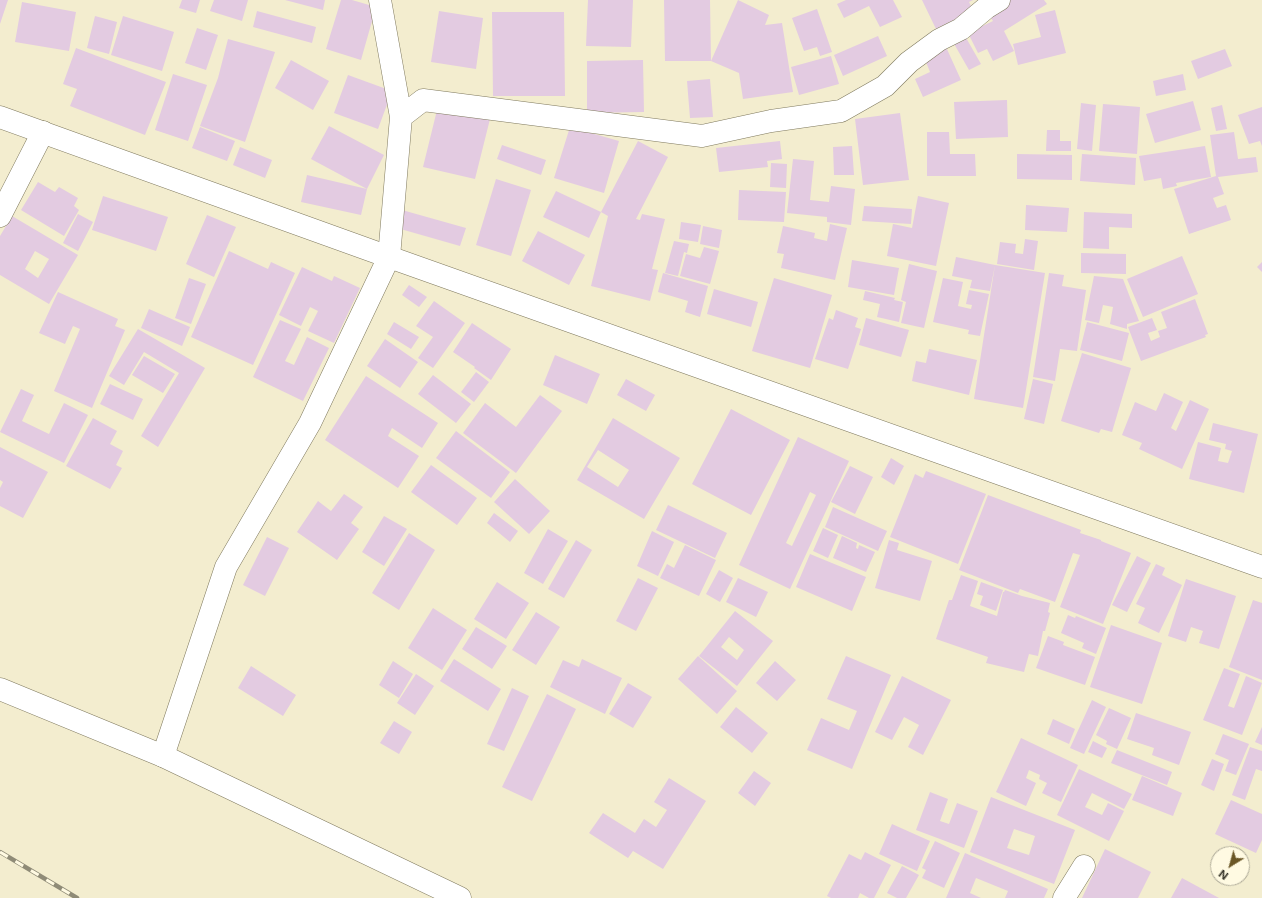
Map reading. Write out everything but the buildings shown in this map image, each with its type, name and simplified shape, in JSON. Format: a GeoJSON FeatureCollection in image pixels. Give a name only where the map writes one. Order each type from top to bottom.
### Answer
{"type":"FeatureCollection","features":[{"type":"Feature","properties":{"kind":"main road"},"geometry":{"type":"LineString","coordinates":[[163,756],[226,567],[310,423],[389,257],[401,117],[380,0]]}},
{"type":"Feature","properties":{"kind":"main road"},"geometry":{"type":"LineString","coordinates":[[401,117],[423,100],[702,136],[771,121],[841,111],[885,86],[909,62],[939,40],[961,29],[986,8],[999,0]]}},
{"type":"Feature","properties":{"kind":"main road"},"geometry":{"type":"LineString","coordinates":[[0,116],[389,257],[1262,568]]}},
{"type":"Feature","properties":{"kind":"main road"},"geometry":{"type":"LineString","coordinates":[[0,216],[43,132]]}},
{"type":"Feature","properties":{"kind":"main road"},"geometry":{"type":"LineString","coordinates":[[0,689],[163,756],[460,898]]}},
{"type":"Feature","properties":{"kind":"main road"},"geometry":{"type":"LineString","coordinates":[[1064,898],[1084,866]]}},
{"type":"Feature","properties":{"kind":"railway"},"geometry":{"type":"LineString","coordinates":[[0,852],[77,898]]}}]}
